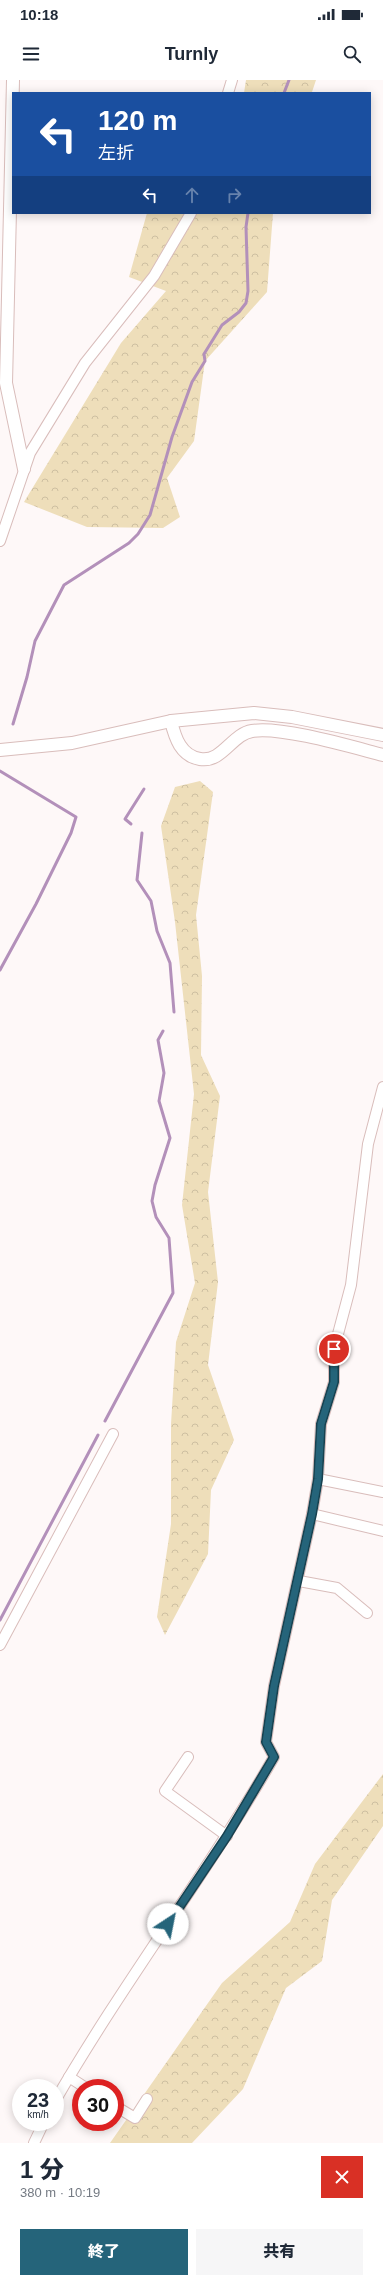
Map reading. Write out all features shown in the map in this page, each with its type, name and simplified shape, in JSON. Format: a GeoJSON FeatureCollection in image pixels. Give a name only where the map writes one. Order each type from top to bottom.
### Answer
{"type":"FeatureCollection","features":[{"type":"Feature","properties":{"kind":"street"},"geometry":{"type":"LineString","coordinates":[[13,80],[13,92]]}},
{"type":"Feature","properties":{"kind":"street"},"geometry":{"type":"LineString","coordinates":[[228,92],[232,80]]}},
{"type":"Feature","properties":{"kind":"street"},"geometry":{"type":"LineString","coordinates":[[12,123],[6,383],[24,469]]}},
{"type":"Feature","properties":{"kind":"street"},"geometry":{"type":"LineString","coordinates":[[0,541],[14,504],[30,453],[84,363],[154,276],[190,214]]}},
{"type":"Feature","properties":{"kind":"street"},"geometry":{"type":"LineString","coordinates":[[0,750],[72,743],[171,721],[254,713],[292,717],[383,735]]}},
{"type":"Feature","properties":{"kind":"street"},"geometry":{"type":"LineString","coordinates":[[171,721],[178,743],[191,756],[201,759],[212,759],[250,730],[269,730],[383,755]]}},
{"type":"Feature","properties":{"kind":"street"},"geometry":{"type":"LineString","coordinates":[[64,2086],[117,2000],[227,1836],[274,1757],[266,1742],[274,1686],[299,1581],[312,1514],[318,1479],[321,1424],[334,1382],[334,1349],[351,1285],[368,1144],[383,1087]]}},
{"type":"Feature","properties":{"kind":"street"},"geometry":{"type":"LineString","coordinates":[[0,1644],[113,1434]]}},
{"type":"Feature","properties":{"kind":"street"},"geometry":{"type":"LineString","coordinates":[[318,1479],[383,1492]]}},
{"type":"Feature","properties":{"kind":"street"},"geometry":{"type":"LineString","coordinates":[[312,1514],[383,1531]]}},
{"type":"Feature","properties":{"kind":"street"},"geometry":{"type":"LineString","coordinates":[[299,1581],[337,1588],[367,1613]]}},
{"type":"Feature","properties":{"kind":"street"},"geometry":{"type":"LineString","coordinates":[[188,1757],[165,1791],[227,1836]]}},
{"type":"Feature","properties":{"kind":"street"},"geometry":{"type":"LineString","coordinates":[[124,2111],[135,2118],[147,2099]]}},
{"type":"Feature","properties":{"kind":"street"},"geometry":{"type":"LineString","coordinates":[[34,2143],[40,2131]]}},
{"type":"Feature","properties":{"kind":"green space"},"geometry":{"type":"Polygon","coordinates":[[[246,80],[316,80],[312,92],[244,92],[246,80]]]}},
{"type":"Feature","properties":{"kind":"green space"},"geometry":{"type":"Polygon","coordinates":[[[147,214],[273,214],[267,292],[205,361],[194,441],[167,478],[180,517],[163,528],[87,527],[24,502],[121,343],[166,291],[129,277],[147,214]]]}},
{"type":"Feature","properties":{"kind":"green space"},"geometry":{"type":"Polygon","coordinates":[[[200,781],[213,792],[196,915],[202,976],[201,1055],[220,1096],[208,1192],[218,1282],[208,1365],[234,1440],[211,1490],[208,1554],[165,1635],[157,1617],[171,1524],[171,1424],[176,1342],[195,1283],[182,1205],[194,1094],[175,922],[161,826],[175,787],[200,781]]]}},
{"type":"Feature","properties":{"kind":"green space"},"geometry":{"type":"Polygon","coordinates":[[[383,1774],[383,1826],[332,1900],[322,1961],[286,1988],[243,2089],[192,2143],[110,2143],[118,2131],[124,2131],[124,2123],[222,1983],[290,1922],[315,1864],[383,1774]]]}},
{"type":"Feature","properties":{"kind":"waterway"},"geometry":{"type":"LineString","coordinates":[[284,92],[289,80]]}},
{"type":"Feature","properties":{"kind":"waterway"},"geometry":{"type":"LineString","coordinates":[[13,724],[27,677],[35,641],[64,585],[129,543],[138,534],[150,515],[172,437],[192,382],[205,361],[204,354],[222,325],[239,312],[246,303],[248,291],[246,227],[248,214]]}},
{"type":"Feature","properties":{"kind":"waterway"},"geometry":{"type":"LineString","coordinates":[[0,771],[76,817],[71,833],[36,904],[0,970]]}},
{"type":"Feature","properties":{"kind":"waterway"},"geometry":{"type":"LineString","coordinates":[[131,824],[125,819],[144,789]]}},
{"type":"Feature","properties":{"kind":"waterway"},"geometry":{"type":"LineString","coordinates":[[142,833],[137,880],[151,901],[157,931],[170,963],[174,1012]]}},
{"type":"Feature","properties":{"kind":"waterway"},"geometry":{"type":"LineString","coordinates":[[105,1421],[173,1293],[169,1238],[156,1217],[152,1201],[155,1185],[170,1138],[159,1101],[164,1073],[158,1040],[163,1031]]}},
{"type":"Feature","properties":{"kind":"waterway"},"geometry":{"type":"LineString","coordinates":[[0,1620],[98,1435]]}},
{"type":"Feature","properties":{"kind":"route"},"geometry":{"type":"LineString","coordinates":[[168,1924],[227,1836],[274,1757],[266,1742],[274,1686],[305,1554],[318,1479],[321,1424],[334,1382],[334,1349]]}}]}
